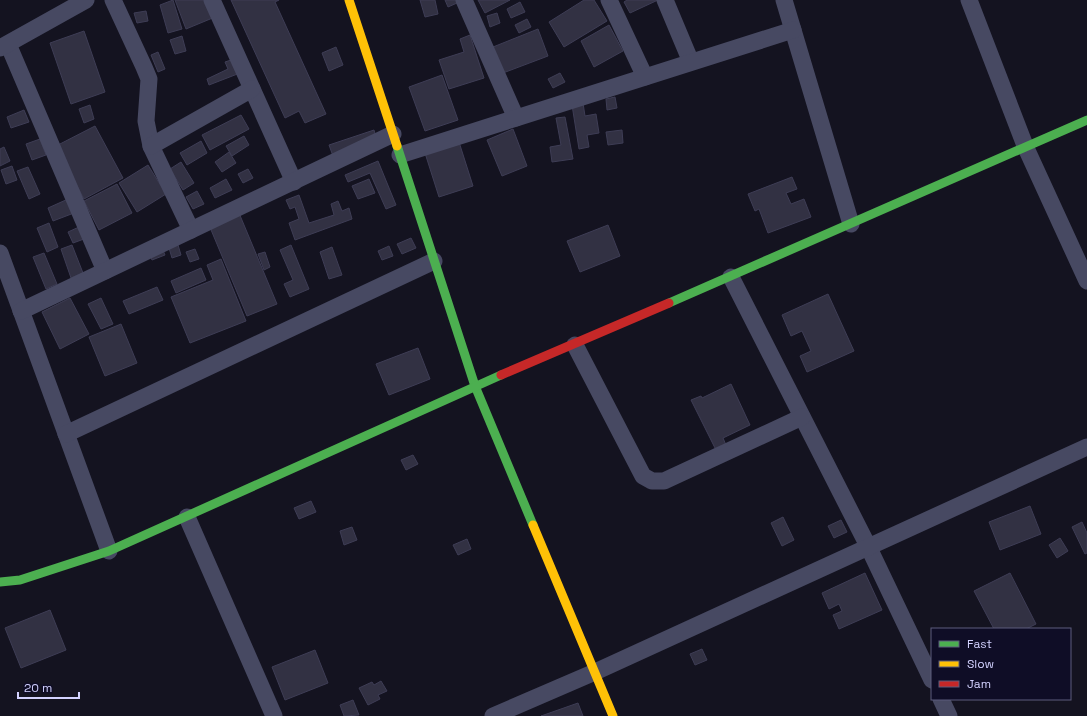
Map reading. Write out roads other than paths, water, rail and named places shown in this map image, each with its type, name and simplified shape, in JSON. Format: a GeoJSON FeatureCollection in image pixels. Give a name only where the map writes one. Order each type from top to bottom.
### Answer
{"type":"FeatureCollection","features":[{"type":"Feature","properties":{"kind":"street"},"geometry":{"type":"LineString","coordinates":[[86,0],[4,46],[105,271]]}},
{"type":"Feature","properties":{"kind":"street"},"geometry":{"type":"LineString","coordinates":[[113,0],[149,79],[150,91],[146,121],[151,146],[191,230]]}},
{"type":"Feature","properties":{"kind":"street"},"geometry":{"type":"LineString","coordinates":[[212,0],[294,182]]}},
{"type":"Feature","properties":{"kind":"street"},"geometry":{"type":"LineString","coordinates":[[349,0],[475,386],[613,716]]}},
{"type":"Feature","properties":{"kind":"street"},"geometry":{"type":"LineString","coordinates":[[464,0],[516,118]]}},
{"type":"Feature","properties":{"kind":"street"},"geometry":{"type":"LineString","coordinates":[[609,0],[644,77]]}},
{"type":"Feature","properties":{"kind":"street"},"geometry":{"type":"LineString","coordinates":[[665,0],[691,62]]}},
{"type":"Feature","properties":{"kind":"street"},"geometry":{"type":"LineString","coordinates":[[784,0],[851,224]]}},
{"type":"Feature","properties":{"kind":"street"},"geometry":{"type":"LineString","coordinates":[[969,0],[1026,148],[1087,281]]}},
{"type":"Feature","properties":{"kind":"street"},"geometry":{"type":"LineString","coordinates":[[400,155],[793,30]]}},
{"type":"Feature","properties":{"kind":"street"},"geometry":{"type":"LineString","coordinates":[[151,146],[252,89]]}},
{"type":"Feature","properties":{"kind":"street"},"geometry":{"type":"LineString","coordinates":[[0,582],[20,580],[109,551],[475,386],[575,345],[1087,120]]}},
{"type":"Feature","properties":{"kind":"street"},"geometry":{"type":"LineString","coordinates":[[21,311],[393,134]]}},
{"type":"Feature","properties":{"kind":"street"},"geometry":{"type":"LineString","coordinates":[[1,259],[109,551]]}},
{"type":"Feature","properties":{"kind":"street"},"geometry":{"type":"LineString","coordinates":[[66,434],[434,261]]}},
{"type":"Feature","properties":{"kind":"street"},"geometry":{"type":"LineString","coordinates":[[731,277],[868,546],[931,678]]}},
{"type":"Feature","properties":{"kind":"street"},"geometry":{"type":"LineString","coordinates":[[575,345],[643,476],[652,481],[664,481],[802,417]]}},
{"type":"Feature","properties":{"kind":"street"},"geometry":{"type":"LineString","coordinates":[[493,716],[595,672],[1087,447]]}},
{"type":"Feature","properties":{"kind":"street"},"geometry":{"type":"LineString","coordinates":[[187,517],[274,716]]}},
{"type":"Feature","properties":{"kind":"street"},"geometry":{"type":"LineString","coordinates":[[941,700],[949,716]]}}]}
